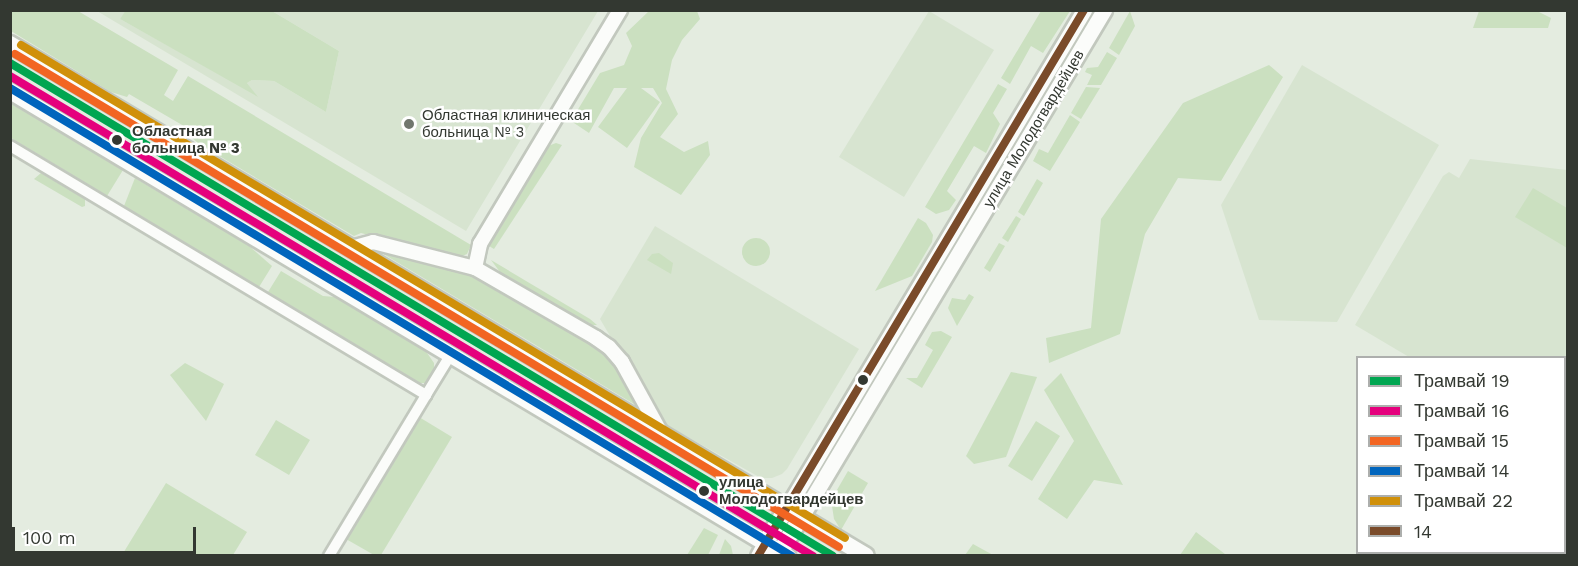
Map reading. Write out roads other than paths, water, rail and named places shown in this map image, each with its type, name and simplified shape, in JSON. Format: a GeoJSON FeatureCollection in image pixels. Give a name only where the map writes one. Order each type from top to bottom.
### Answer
{"type":"FeatureCollection","features":[{"type":"Feature","properties":{"kind":"main road","name":"улица Молодогвардейцев"},"geometry":{"type":"LineString","coordinates":[[782,554],[794,512],[1084,10]]}},
{"type":"Feature","properties":{"kind":"main road","name":"улица Молодогвардейцев"},"geometry":{"type":"LineString","coordinates":[[761,549],[794,512],[1104,10]]}},
{"type":"Feature","properties":{"kind":"main road"},"geometry":{"type":"LineString","coordinates":[[10,44],[866,555]]}},
{"type":"Feature","properties":{"kind":"main road"},"geometry":{"type":"LineString","coordinates":[[10,91],[451,354],[761,549],[782,554]]}},
{"type":"Feature","properties":{"kind":"street"},"geometry":{"type":"LineString","coordinates":[[475,268],[480,244],[620,10]]}},
{"type":"Feature","properties":{"kind":"street"},"geometry":{"type":"LineString","coordinates":[[10,146],[426,395]]}},
{"type":"Feature","properties":{"kind":"street"},"geometry":{"type":"LineString","coordinates":[[351,249],[373,242],[475,268],[609,346],[621,362],[661,433]]}},
{"type":"Feature","properties":{"kind":"street"},"geometry":{"type":"LineString","coordinates":[[329,555],[451,354]]}},
{"type":"Feature","properties":{"kind":"tram line","name":"22"},"geometry":{"type":"LineString","coordinates":[[21,45],[845,538]]}},
{"type":"Feature","properties":{"kind":"tram line","name":"15"},"geometry":{"type":"LineString","coordinates":[[15,54],[839,547]]}},
{"type":"Feature","properties":{"kind":"tram line","name":"19"},"geometry":{"type":"LineString","coordinates":[[10,63],[833,556]]}},
{"type":"Feature","properties":{"kind":"tram line","name":"16"},"geometry":{"type":"LineString","coordinates":[[10,76],[813,556]]}},
{"type":"Feature","properties":{"kind":"tram line","name":"14"},"geometry":{"type":"LineString","coordinates":[[10,88],[792,556]]}},
{"type":"Feature","properties":{"kind":"place","name":"Областная клиническая больница № 3"},"geometry":{"type":"Point","coordinates":[409,124]}},
{"type":"Feature","properties":{"kind":"place","name":"Областная больница № 3"},"geometry":{"type":"Point","coordinates":[117,140]}},
{"type":"Feature","properties":{"kind":"place","name":"улица Молодогвардейцев"},"geometry":{"type":"Point","coordinates":[704,491]}}]}
